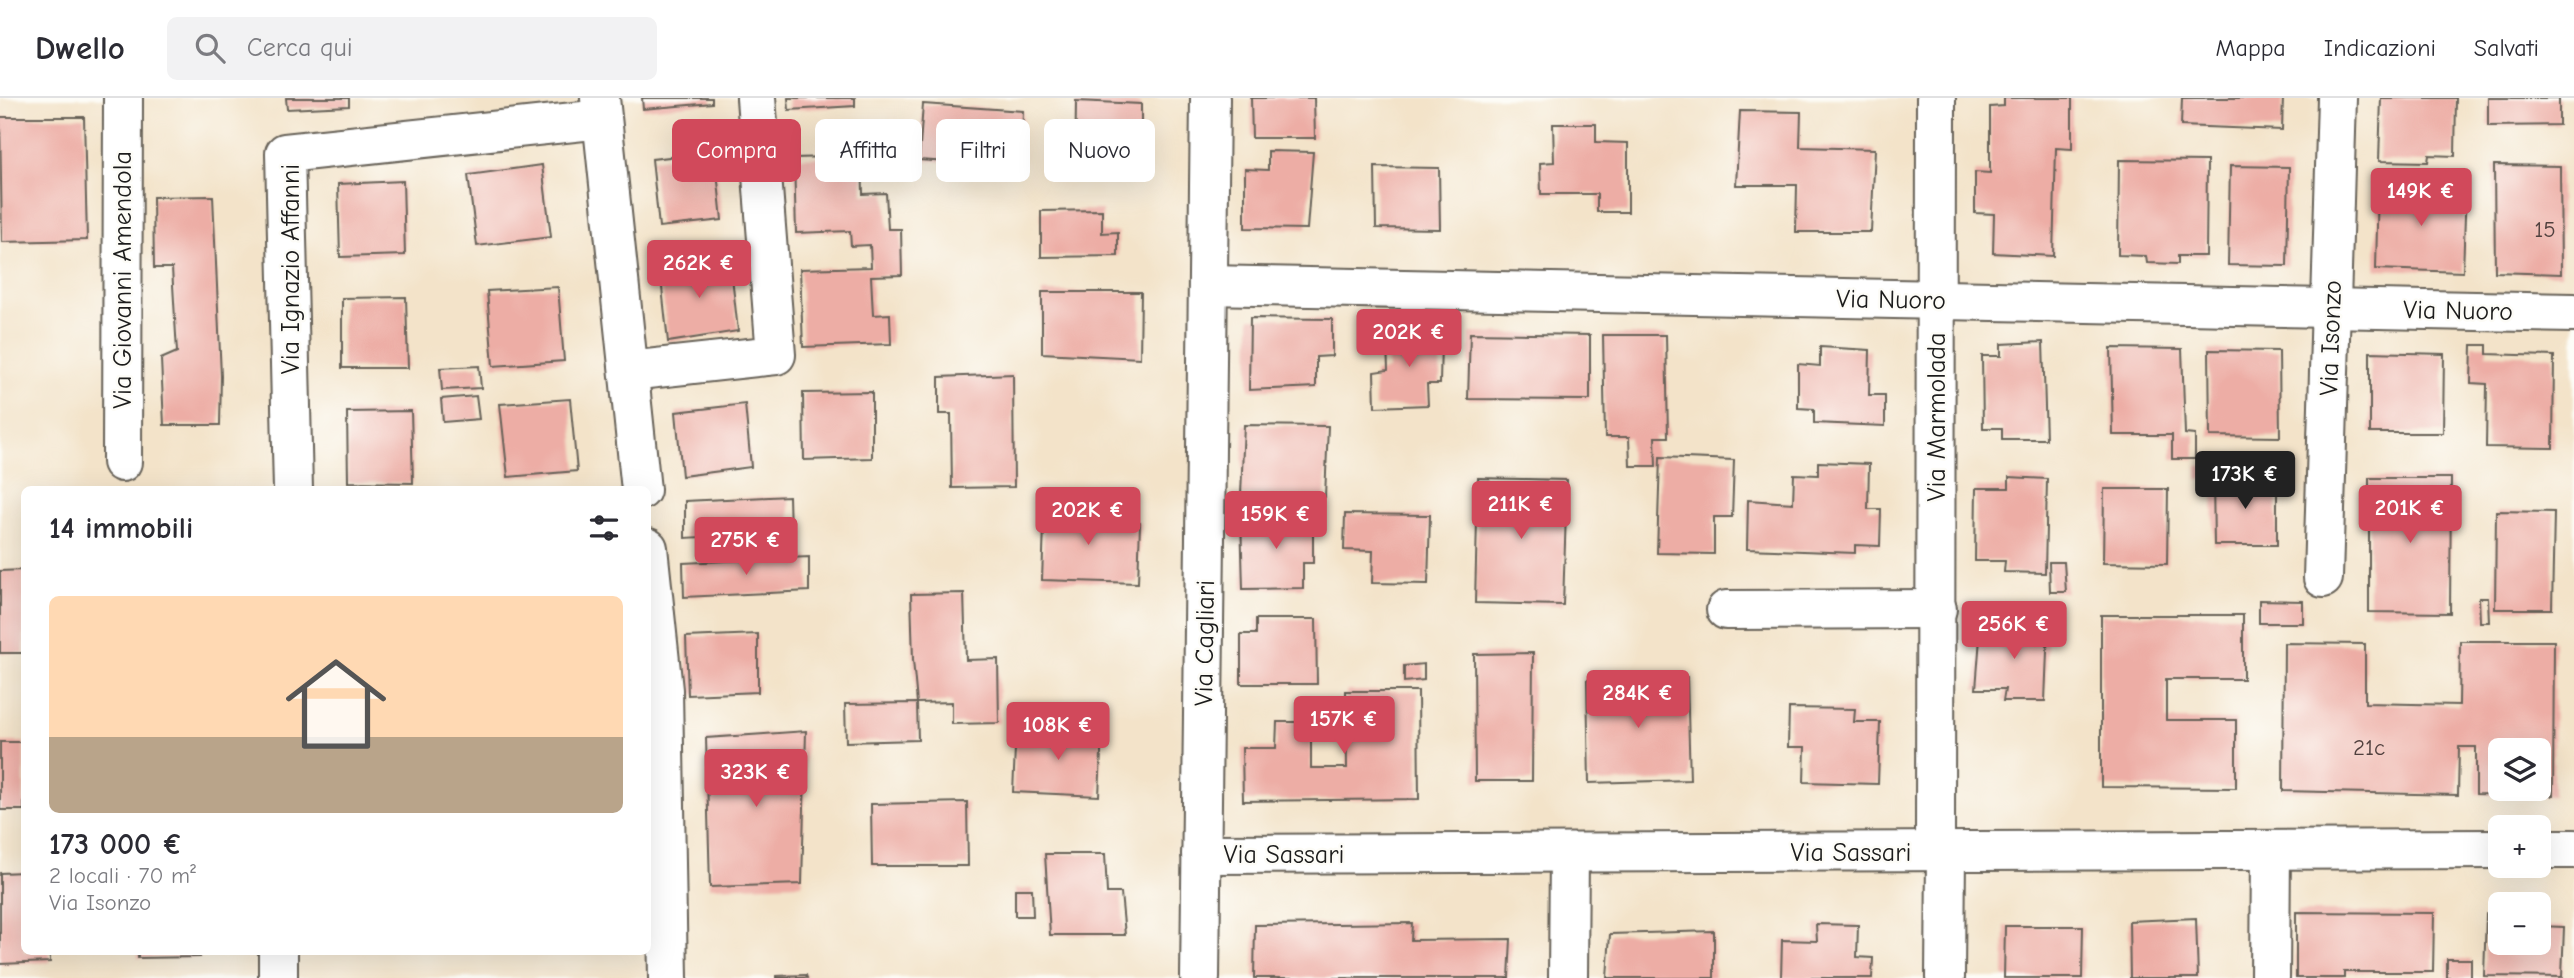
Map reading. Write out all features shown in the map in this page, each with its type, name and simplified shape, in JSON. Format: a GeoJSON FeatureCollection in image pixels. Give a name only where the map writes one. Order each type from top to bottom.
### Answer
{"type":"FeatureCollection","features":[{"type":"Feature","properties":{"kind":"street","name":"Via Giovanni Amendola"},"geometry":{"type":"LineString","coordinates":[[122,462],[123,98]]}},
{"type":"Feature","properties":{"kind":"street"},"geometry":{"type":"LineString","coordinates":[[629,371],[776,355],[756,98]]}},
{"type":"Feature","properties":{"kind":"street","name":"Via Cagliari"},"geometry":{"type":"LineString","coordinates":[[1200,978],[1210,98]]}},
{"type":"Feature","properties":{"kind":"street","name":"Via Marmolada"},"geometry":{"type":"LineString","coordinates":[[1936,98],[1937,609],[1945,978]]}},
{"type":"Feature","properties":{"kind":"street","name":"Via Isonzo"},"geometry":{"type":"LineString","coordinates":[[2323,578],[2337,98]]}},
{"type":"Feature","properties":{"kind":"street"},"geometry":{"type":"LineString","coordinates":[[601,108],[641,486]]}},
{"type":"Feature","properties":{"kind":"street","name":"Via Ignazio Affanni"},"geometry":{"type":"LineString","coordinates":[[293,486],[285,153],[601,108]]}},
{"type":"Feature","properties":{"kind":"street","name":"Via Nuoro"},"geometry":{"type":"LineString","coordinates":[[1208,285],[2574,313]]}},
{"type":"Feature","properties":{"kind":"street"},"geometry":{"type":"LineString","coordinates":[[651,576],[663,690],[668,978]]}},
{"type":"Feature","properties":{"kind":"street"},"geometry":{"type":"LineString","coordinates":[[1726,610],[1937,609]]}},
{"type":"Feature","properties":{"kind":"street","name":"Via Sassari"},"geometry":{"type":"LineString","coordinates":[[1201,854],[2488,849]]}},
{"type":"Feature","properties":{"kind":"street"},"geometry":{"type":"LineString","coordinates":[[2551,849],[2574,849]]}},
{"type":"Feature","properties":{"kind":"street"},"geometry":{"type":"LineString","coordinates":[[2270,978],[2272,850]]}},
{"type":"Feature","properties":{"kind":"street"},"geometry":{"type":"LineString","coordinates":[[1568,978],[1569,853]]}},
{"type":"Feature","properties":{"kind":"street"},"geometry":{"type":"LineString","coordinates":[[278,955],[278,978]]}},
{"type":"Feature","properties":{"kind":"building"},"geometry":{"type":"Polygon","coordinates":[[[286,98],[349,98],[349,106],[287,109],[286,98]]]}},
{"type":"Feature","properties":{"kind":"building"},"geometry":{"type":"Polygon","coordinates":[[[642,98],[712,98],[712,103],[643,109],[642,98]]]}},
{"type":"Feature","properties":{"kind":"building"},"geometry":{"type":"Polygon","coordinates":[[[788,98],[855,98],[855,106],[789,110],[788,98]]]}},
{"type":"Feature","properties":{"kind":"building"},"geometry":{"type":"Polygon","coordinates":[[[1251,98],[1314,98],[1315,138],[1252,138],[1251,98]]]}},
{"type":"Feature","properties":{"kind":"building"},"geometry":{"type":"Polygon","coordinates":[[[2004,98],[2072,98],[2072,149],[2056,148],[2053,256],[1993,253],[1994,214],[1975,213],[1975,172],[1990,173],[1990,107],[2004,106],[2004,98]]]}},
{"type":"Feature","properties":{"kind":"building"},"geometry":{"type":"Polygon","coordinates":[[[2182,98],[2283,98],[2282,130],[2181,126],[2182,98]]]}},
{"type":"Feature","properties":{"kind":"building"},"geometry":{"type":"Polygon","coordinates":[[[2381,98],[2456,98],[2455,156],[2429,155],[2428,162],[2379,161],[2381,98]]]}},
{"type":"Feature","properties":{"kind":"building"},"geometry":{"type":"Polygon","coordinates":[[[2488,98],[2559,98],[2559,125],[2488,126],[2488,98]]]}},
{"type":"Feature","properties":{"kind":"building"},"geometry":{"type":"Polygon","coordinates":[[[1076,101],[1141,104],[1141,119],[1076,119],[1076,101]]]}},
{"type":"Feature","properties":{"kind":"building"},"geometry":{"type":"Polygon","coordinates":[[[923,104],[1023,111],[1023,119],[936,119],[936,161],[922,160],[923,104]]]}},
{"type":"Feature","properties":{"kind":"building"},"geometry":{"type":"Polygon","coordinates":[[[1740,111],[1801,112],[1800,147],[1875,149],[1871,232],[1796,232],[1797,185],[1736,185],[1740,111]]]}},
{"type":"Feature","properties":{"kind":"building"},"geometry":{"type":"Polygon","coordinates":[[[0,117],[84,117],[87,240],[2,242],[0,117]]]}},
{"type":"Feature","properties":{"kind":"building"},"geometry":{"type":"Polygon","coordinates":[[[1553,124],[1596,124],[1596,142],[1628,143],[1628,212],[1597,212],[1597,194],[1541,194],[1540,163],[1554,162],[1553,124]]]}},
{"type":"Feature","properties":{"kind":"building"},"geometry":{"type":"Polygon","coordinates":[[[1268,151],[1313,152],[1307,229],[1245,228],[1245,169],[1268,170],[1268,151]]]}},
{"type":"Feature","properties":{"kind":"building"},"geometry":{"type":"Polygon","coordinates":[[[672,157],[672,182],[718,182],[722,220],[659,227],[652,159],[672,157]]]}},
{"type":"Feature","properties":{"kind":"building"},"geometry":{"type":"Polygon","coordinates":[[[815,157],[815,182],[863,182],[863,194],[886,193],[888,229],[901,229],[902,275],[871,276],[873,315],[890,314],[891,344],[803,347],[800,269],[871,267],[870,245],[851,246],[850,231],[796,233],[795,182],[801,182],[801,158],[815,157]]]}},
{"type":"Feature","properties":{"kind":"building"},"geometry":{"type":"Polygon","coordinates":[[[2119,160],[2207,161],[2206,256],[2178,256],[2178,264],[2147,263],[2146,256],[2118,255],[2119,160]]]}},
{"type":"Feature","properties":{"kind":"building"},"geometry":{"type":"Polygon","coordinates":[[[542,165],[551,237],[477,246],[468,175],[542,165]]]}},
{"type":"Feature","properties":{"kind":"building"},"geometry":{"type":"Polygon","coordinates":[[[2494,165],[2560,166],[2561,274],[2495,272],[2494,165]]]}},
{"type":"Feature","properties":{"kind":"building"},"geometry":{"type":"Polygon","coordinates":[[[2230,166],[2289,167],[2287,266],[2228,265],[2230,166]]]}},
{"type":"Feature","properties":{"kind":"building"},"geometry":{"type":"Polygon","coordinates":[[[1375,167],[1439,168],[1440,229],[1376,228],[1375,167]]]}},
{"type":"Feature","properties":{"kind":"building"},"geometry":{"type":"Polygon","coordinates":[[[403,181],[405,255],[340,257],[338,184],[403,181]]]}},
{"type":"Feature","properties":{"kind":"building"},"geometry":{"type":"Polygon","coordinates":[[[2378,184],[2466,187],[2463,272],[2376,269],[2378,184]]]}},
{"type":"Feature","properties":{"kind":"building"},"geometry":{"type":"Polygon","coordinates":[[[213,196],[221,376],[220,425],[164,425],[161,359],[177,352],[172,268],[154,268],[153,197],[213,196]]]}},
{"type":"Feature","properties":{"kind":"building"},"geometry":{"type":"Polygon","coordinates":[[[1102,210],[1102,233],[1118,232],[1118,256],[1041,257],[1041,211],[1102,210]]]}},
{"type":"Feature","properties":{"kind":"building"},"geometry":{"type":"Polygon","coordinates":[[[730,259],[738,331],[668,342],[660,269],[730,259]]]}},
{"type":"Feature","properties":{"kind":"building"},"geometry":{"type":"Polygon","coordinates":[[[558,287],[564,361],[493,366],[487,291],[558,287]]]}},
{"type":"Feature","properties":{"kind":"building"},"geometry":{"type":"Polygon","coordinates":[[[1042,292],[1141,292],[1140,358],[1042,353],[1042,292]]]}},
{"type":"Feature","properties":{"kind":"building"},"geometry":{"type":"Polygon","coordinates":[[[406,297],[408,368],[342,368],[342,298],[406,297]]]}},
{"type":"Feature","properties":{"kind":"building"},"geometry":{"type":"Polygon","coordinates":[[[1250,318],[1332,319],[1332,356],[1316,357],[1316,387],[1249,390],[1250,318]]]}},
{"type":"Feature","properties":{"kind":"building"},"geometry":{"type":"Polygon","coordinates":[[[1406,319],[1428,319],[1428,339],[1441,341],[1440,384],[1427,384],[1428,405],[1375,407],[1374,372],[1388,370],[1387,343],[1409,342],[1406,319]]]}},
{"type":"Feature","properties":{"kind":"building"},"geometry":{"type":"Polygon","coordinates":[[[1470,333],[1590,335],[1590,400],[1468,399],[1470,333]]]}},
{"type":"Feature","properties":{"kind":"building"},"geometry":{"type":"Polygon","coordinates":[[[1603,335],[1666,335],[1668,437],[1655,437],[1656,466],[1630,466],[1629,437],[1605,437],[1603,335]]]}},
{"type":"Feature","properties":{"kind":"building"},"geometry":{"type":"Polygon","coordinates":[[[2043,342],[2046,439],[2002,439],[2002,428],[1983,428],[1982,356],[2001,356],[2001,344],[2043,342]]]}},
{"type":"Feature","properties":{"kind":"building"},"geometry":{"type":"Polygon","coordinates":[[[2472,345],[2487,345],[2487,354],[2554,356],[2553,448],[2486,447],[2487,384],[2471,383],[2472,345]]]}},
{"type":"Feature","properties":{"kind":"building"},"geometry":{"type":"Polygon","coordinates":[[[1820,347],[1870,350],[1869,395],[1885,395],[1885,426],[1814,423],[1814,409],[1798,408],[1798,364],[1820,366],[1820,347]]]}},
{"type":"Feature","properties":{"kind":"building"},"geometry":{"type":"Polygon","coordinates":[[[2111,348],[2182,349],[2185,434],[2195,435],[2195,459],[2172,459],[2172,435],[2113,435],[2111,348]]]}},
{"type":"Feature","properties":{"kind":"building"},"geometry":{"type":"Polygon","coordinates":[[[2209,350],[2279,351],[2280,437],[2210,436],[2209,350]]]}},
{"type":"Feature","properties":{"kind":"building"},"geometry":{"type":"Polygon","coordinates":[[[2370,352],[2444,354],[2443,433],[2370,433],[2370,352]]]}},
{"type":"Feature","properties":{"kind":"building"},"geometry":{"type":"Polygon","coordinates":[[[479,366],[481,388],[442,390],[440,368],[479,366]]]}},
{"type":"Feature","properties":{"kind":"building"},"geometry":{"type":"Polygon","coordinates":[[[1013,374],[1014,487],[952,488],[951,414],[939,414],[939,377],[1013,374]]]}},
{"type":"Feature","properties":{"kind":"building"},"geometry":{"type":"Polygon","coordinates":[[[872,392],[872,458],[804,460],[803,393],[872,392]]]}},
{"type":"Feature","properties":{"kind":"building"},"geometry":{"type":"Polygon","coordinates":[[[476,396],[479,419],[443,422],[441,399],[476,396]]]}},
{"type":"Feature","properties":{"kind":"building"},"geometry":{"type":"Polygon","coordinates":[[[570,399],[577,471],[508,477],[500,404],[570,399]]]}},
{"type":"Feature","properties":{"kind":"building"},"geometry":{"type":"Polygon","coordinates":[[[745,404],[751,467],[682,476],[676,412],[745,404]]]}},
{"type":"Feature","properties":{"kind":"building"},"geometry":{"type":"Polygon","coordinates":[[[411,411],[413,483],[348,482],[347,412],[411,411]]]}},
{"type":"Feature","properties":{"kind":"building"},"geometry":{"type":"Polygon","coordinates":[[[1244,425],[1328,426],[1325,497],[1241,495],[1244,425]]]}},
{"type":"Feature","properties":{"kind":"building"},"geometry":{"type":"Polygon","coordinates":[[[1660,457],[1734,460],[1732,517],[1714,517],[1714,554],[1657,553],[1660,457]]]}},
{"type":"Feature","properties":{"kind":"building"},"geometry":{"type":"Polygon","coordinates":[[[1818,462],[1869,464],[1868,509],[1881,509],[1880,546],[1855,545],[1855,553],[1747,549],[1748,500],[1793,503],[1794,474],[1818,475],[1818,462]]]}},
{"type":"Feature","properties":{"kind":"building"},"geometry":{"type":"Polygon","coordinates":[[[2197,466],[2214,466],[2213,478],[2197,479],[2197,466]]]}},
{"type":"Feature","properties":{"kind":"building"},"geometry":{"type":"Polygon","coordinates":[[[2009,477],[2047,479],[2045,573],[2004,572],[2005,561],[1975,561],[1976,488],[2009,488],[2009,477]]]}},
{"type":"Feature","properties":{"kind":"building"},"geometry":{"type":"Polygon","coordinates":[[[1478,478],[1567,480],[1563,605],[1475,603],[1478,478]]]}},
{"type":"Feature","properties":{"kind":"building"},"geometry":{"type":"Polygon","coordinates":[[[2213,478],[2277,478],[2277,545],[2214,545],[2213,478]]]}},
{"type":"Feature","properties":{"kind":"building"},"geometry":{"type":"Polygon","coordinates":[[[2369,478],[2451,478],[2450,613],[2369,612],[2369,478]]]}},
{"type":"Feature","properties":{"kind":"building"},"geometry":{"type":"Polygon","coordinates":[[[2104,489],[2168,489],[2167,564],[2103,563],[2104,489]]]}},
{"type":"Feature","properties":{"kind":"building"},"geometry":{"type":"Polygon","coordinates":[[[789,496],[790,532],[685,538],[685,501],[789,496]]]}},
{"type":"Feature","properties":{"kind":"building"},"geometry":{"type":"Polygon","coordinates":[[[1045,500],[1083,504],[1082,522],[1140,523],[1138,583],[1042,580],[1045,500]]]}},
{"type":"Feature","properties":{"kind":"building"},"geometry":{"type":"Polygon","coordinates":[[[2496,511],[2554,512],[2552,609],[2495,609],[2496,511]]]}},
{"type":"Feature","properties":{"kind":"building"},"geometry":{"type":"Polygon","coordinates":[[[1345,514],[1430,515],[1428,584],[1372,583],[1373,551],[1344,550],[1345,514]]]}},
{"type":"Feature","properties":{"kind":"building"},"geometry":{"type":"Polygon","coordinates":[[[1313,515],[1313,563],[1303,563],[1303,588],[1243,589],[1241,516],[1313,515]]]}},
{"type":"Feature","properties":{"kind":"building"},"geometry":{"type":"Polygon","coordinates":[[[809,557],[809,591],[684,597],[683,563],[809,557]]]}},
{"type":"Feature","properties":{"kind":"building"},"geometry":{"type":"Polygon","coordinates":[[[2049,562],[2064,562],[2066,592],[2050,592],[2049,562]]]}},
{"type":"Feature","properties":{"kind":"building"},"geometry":{"type":"Polygon","coordinates":[[[21,570],[21,653],[0,653],[0,571],[21,570]]]}},
{"type":"Feature","properties":{"kind":"building"},"geometry":{"type":"Polygon","coordinates":[[[964,593],[966,660],[998,659],[999,723],[952,724],[952,702],[917,703],[911,594],[964,593]]]}},
{"type":"Feature","properties":{"kind":"building"},"geometry":{"type":"Polygon","coordinates":[[[2479,598],[2488,598],[2489,622],[2480,622],[2479,598]]]}},
{"type":"Feature","properties":{"kind":"building"},"geometry":{"type":"Polygon","coordinates":[[[2259,600],[2303,601],[2303,623],[2259,623],[2259,600]]]}},
{"type":"Feature","properties":{"kind":"building"},"geometry":{"type":"Polygon","coordinates":[[[2101,615],[2243,615],[2243,679],[2166,679],[2166,720],[2236,720],[2236,788],[2101,787],[2101,615]]]}},
{"type":"Feature","properties":{"kind":"building"},"geometry":{"type":"Polygon","coordinates":[[[1256,619],[1316,619],[1317,684],[1241,684],[1241,634],[1256,634],[1256,619]]]}},
{"type":"Feature","properties":{"kind":"building"},"geometry":{"type":"Polygon","coordinates":[[[1981,625],[2048,626],[2045,701],[2003,701],[2005,689],[1976,689],[1981,625]]]}},
{"type":"Feature","properties":{"kind":"building"},"geometry":{"type":"Polygon","coordinates":[[[758,634],[758,692],[688,695],[686,637],[758,634]]]}},
{"type":"Feature","properties":{"kind":"building"},"geometry":{"type":"Polygon","coordinates":[[[2460,641],[2554,641],[2553,796],[2551,738],[2488,738],[2488,794],[2476,794],[2476,747],[2459,747],[2458,795],[2283,791],[2284,643],[2365,644],[2365,703],[2459,705],[2460,641]]]}},
{"type":"Feature","properties":{"kind":"building"},"geometry":{"type":"Polygon","coordinates":[[[1533,653],[1532,781],[1475,781],[1474,654],[1533,653]]]}},
{"type":"Feature","properties":{"kind":"building"},"geometry":{"type":"Polygon","coordinates":[[[1424,664],[1424,680],[1404,682],[1404,666],[1424,664]]]}},
{"type":"Feature","properties":{"kind":"building"},"geometry":{"type":"Polygon","coordinates":[[[1687,677],[1690,780],[1589,783],[1587,680],[1687,677]]]}},
{"type":"Feature","properties":{"kind":"building"},"geometry":{"type":"Polygon","coordinates":[[[1346,691],[1418,691],[1419,799],[1243,801],[1242,748],[1276,748],[1277,722],[1311,722],[1311,768],[1347,768],[1346,691]]]}},
{"type":"Feature","properties":{"kind":"building"},"geometry":{"type":"Polygon","coordinates":[[[917,703],[918,740],[846,742],[845,704],[917,703]]]}},
{"type":"Feature","properties":{"kind":"building"},"geometry":{"type":"Polygon","coordinates":[[[1789,708],[1855,709],[1854,722],[1880,722],[1878,784],[1804,782],[1805,747],[1788,747],[1789,708]]]}},
{"type":"Feature","properties":{"kind":"building"},"geometry":{"type":"Polygon","coordinates":[[[1016,727],[1102,731],[1099,796],[1013,792],[1016,727]]]}},
{"type":"Feature","properties":{"kind":"building"},"geometry":{"type":"Polygon","coordinates":[[[806,731],[802,884],[710,887],[706,738],[806,731]]]}},
{"type":"Feature","properties":{"kind":"building"},"geometry":{"type":"Polygon","coordinates":[[[0,742],[21,742],[21,810],[0,810],[0,742]]]}},
{"type":"Feature","properties":{"kind":"building"},"geometry":{"type":"Polygon","coordinates":[[[967,802],[968,866],[872,866],[871,804],[967,802]]]}},
{"type":"Feature","properties":{"kind":"building"},"geometry":{"type":"Polygon","coordinates":[[[1045,854],[1105,854],[1107,893],[1121,893],[1125,935],[1050,935],[1045,854]]]}},
{"type":"Feature","properties":{"kind":"building"},"geometry":{"type":"Polygon","coordinates":[[[21,872],[21,955],[50,955],[50,962],[0,964],[0,873],[21,872]]]}},
{"type":"Feature","properties":{"kind":"building"},"geometry":{"type":"Polygon","coordinates":[[[1015,889],[1032,889],[1033,916],[1015,916],[1015,889]]]}},
{"type":"Feature","properties":{"kind":"building"},"geometry":{"type":"Polygon","coordinates":[[[2296,912],[2434,913],[2433,972],[2344,972],[2344,978],[2296,978],[2296,912]]]}},
{"type":"Feature","properties":{"kind":"building"},"geometry":{"type":"Polygon","coordinates":[[[2486,914],[2488,955],[2551,955],[2551,926],[2564,927],[2562,977],[2484,976],[2486,914]]]}},
{"type":"Feature","properties":{"kind":"building"},"geometry":{"type":"Polygon","coordinates":[[[2196,918],[2198,978],[2130,978],[2129,921],[2196,918]]]}},
{"type":"Feature","properties":{"kind":"building"},"geometry":{"type":"Polygon","coordinates":[[[1412,923],[1411,940],[1511,939],[1509,978],[1254,978],[1255,925],[1412,923]]]}},
{"type":"Feature","properties":{"kind":"building"},"geometry":{"type":"Polygon","coordinates":[[[1816,924],[1858,925],[1857,957],[1873,958],[1872,978],[1781,978],[1782,940],[1817,941],[1816,924]]]}},
{"type":"Feature","properties":{"kind":"building"},"geometry":{"type":"Polygon","coordinates":[[[2005,926],[2083,926],[2082,978],[2004,978],[2005,926]]]}},
{"type":"Feature","properties":{"kind":"building"},"geometry":{"type":"Polygon","coordinates":[[[1714,931],[1714,978],[1607,978],[1610,934],[1714,931]]]}},
{"type":"Feature","properties":{"kind":"building"},"geometry":{"type":"Polygon","coordinates":[[[138,955],[200,957],[138,958],[138,955]]]}},
{"type":"Feature","properties":{"kind":"building"},"geometry":{"type":"Polygon","coordinates":[[[2447,959],[2471,959],[2471,978],[2447,978],[2447,959]]]}},
{"type":"Feature","properties":{"kind":"building"},"geometry":{"type":"Polygon","coordinates":[[[806,975],[807,978],[776,978],[776,976],[806,975]]]}}]}
